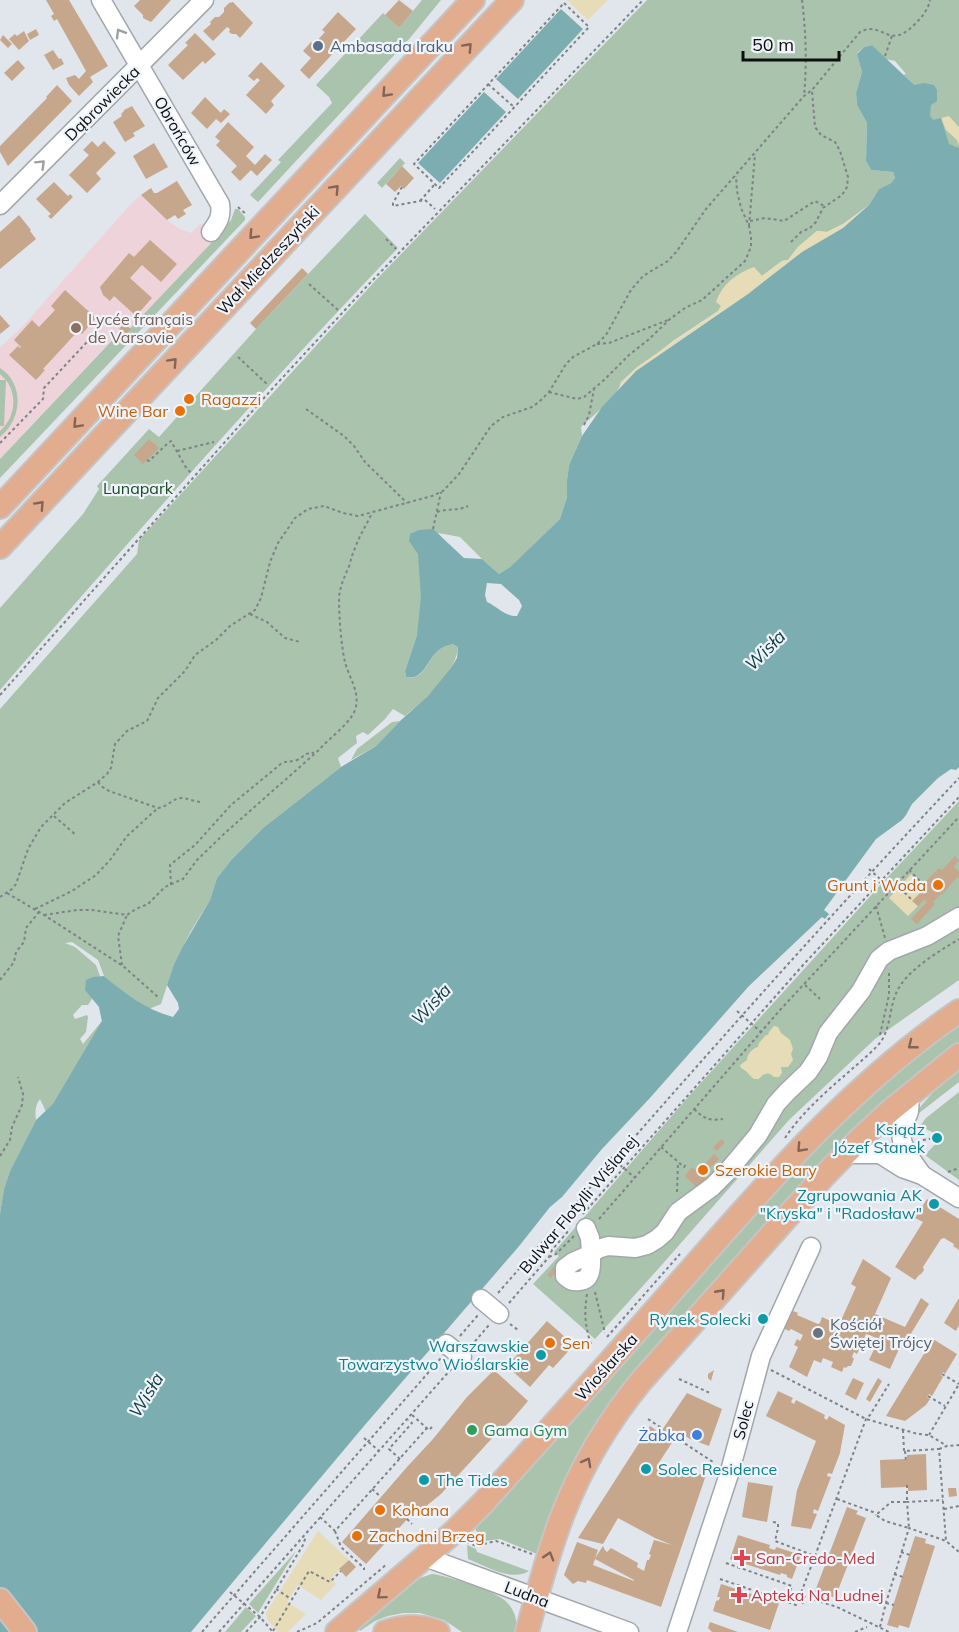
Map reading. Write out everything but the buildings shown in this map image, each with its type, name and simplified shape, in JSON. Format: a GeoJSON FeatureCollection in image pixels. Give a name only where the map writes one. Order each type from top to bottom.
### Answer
{"type":"FeatureCollection","features":[{"type":"Feature","properties":{"kind":"main road","name":"Wał Miedzeszyński"},"geometry":{"type":"LineString","coordinates":[[0,507],[473,0]]}},
{"type":"Feature","properties":{"kind":"main road","name":"Wał Miedzeszyński"},"geometry":{"type":"LineString","coordinates":[[0,548],[512,0]]}},
{"type":"Feature","properties":{"kind":"main road","name":"Wioślarska"},"geometry":{"type":"LineString","coordinates":[[336,1632],[455,1531],[484,1502],[767,1184],[835,1113],[903,1052],[959,1011]]}},
{"type":"Feature","properties":{"kind":"main road"},"geometry":{"type":"LineString","coordinates":[[527,1632],[557,1530],[574,1487],[590,1456],[621,1408],[650,1371],[846,1154],[873,1126],[959,1056]]}},
{"type":"Feature","properties":{"kind":"main road"},"geometry":{"type":"LineString","coordinates":[[0,1600],[25,1632]]}},
{"type":"Feature","properties":{"kind":"main road"},"geometry":{"type":"LineString","coordinates":[[385,1632],[423,1627],[438,1632]]}},
{"type":"Feature","properties":{"kind":"street","name":"Obrońców"},"geometry":{"type":"LineString","coordinates":[[101,0],[220,204],[219,222],[211,232]]}},
{"type":"Feature","properties":{"kind":"street","name":"Dąbrowiecka"},"geometry":{"type":"LineString","coordinates":[[0,205],[204,0]]}},
{"type":"Feature","properties":{"kind":"street"},"geometry":{"type":"LineString","coordinates":[[591,1263],[598,1249],[608,1246],[635,1248],[647,1245],[665,1232],[678,1212],[712,1187],[729,1171],[758,1135],[776,1104],[808,1072],[818,1057],[828,1033],[861,991],[879,958],[889,951],[927,936],[959,917]]}},
{"type":"Feature","properties":{"kind":"street"},"geometry":{"type":"LineString","coordinates":[[909,1096],[909,1111],[904,1120],[901,1136],[907,1152],[922,1175]]}},
{"type":"Feature","properties":{"kind":"street"},"geometry":{"type":"LineString","coordinates":[[846,1154],[880,1154],[902,1168],[922,1175],[959,1198]]}},
{"type":"Feature","properties":{"kind":"street"},"geometry":{"type":"LineString","coordinates":[[580,1224],[590,1238],[591,1263]]}},
{"type":"Feature","properties":{"kind":"street","name":"Solec"},"geometry":{"type":"LineString","coordinates":[[677,1632],[730,1471],[761,1356],[811,1247]]}},
{"type":"Feature","properties":{"kind":"street","name":"Ludna"},"geometry":{"type":"LineString","coordinates":[[425,1557],[629,1632]]}},
{"type":"Feature","properties":{"kind":"path"},"geometry":{"type":"LineString","coordinates":[[0,695],[272,389],[361,293],[643,0]]}},
{"type":"Feature","properties":{"kind":"path"},"geometry":{"type":"LineString","coordinates":[[802,0],[806,39],[804,96]]}},
{"type":"Feature","properties":{"kind":"path"},"geometry":{"type":"LineString","coordinates":[[0,897],[16,884],[28,849],[41,827],[65,803],[107,774],[111,768],[115,744],[119,739],[128,731],[147,722],[158,698],[185,671],[195,655],[237,621],[255,610],[278,543],[295,518],[315,507],[324,506],[358,516],[441,492],[459,474],[491,426],[503,417],[539,402],[549,392],[566,364],[573,357],[597,344],[606,335],[631,290],[643,276],[668,261],[706,209],[804,96],[812,90],[860,32],[868,29],[892,36],[903,35],[922,17],[928,9],[930,0]]}},
{"type":"Feature","properties":{"kind":"path"},"geometry":{"type":"LineString","coordinates":[[563,1],[589,27],[439,188],[414,164],[563,1]]}},
{"type":"Feature","properties":{"kind":"path"},"geometry":{"type":"LineString","coordinates":[[885,56],[892,36]]}},
{"type":"Feature","properties":{"kind":"path"},"geometry":{"type":"LineString","coordinates":[[488,84],[514,107]]}},
{"type":"Feature","properties":{"kind":"path"},"geometry":{"type":"LineString","coordinates":[[791,242],[801,232],[810,228],[826,207],[842,195],[847,187],[848,177],[840,151],[834,142],[821,135],[815,127],[812,90]]}},
{"type":"Feature","properties":{"kind":"path"},"geometry":{"type":"LineString","coordinates":[[549,392],[577,399],[584,397],[670,319],[685,308],[702,300],[745,261],[751,247],[749,226],[755,152]]}},
{"type":"Feature","properties":{"kind":"path"},"geometry":{"type":"LineString","coordinates":[[736,175],[741,208],[749,226]]}},
{"type":"Feature","properties":{"kind":"path"},"geometry":{"type":"LineString","coordinates":[[402,187],[393,206],[422,199],[435,184]]}},
{"type":"Feature","properties":{"kind":"path"},"geometry":{"type":"LineString","coordinates":[[422,199],[435,209]]}},
{"type":"Feature","properties":{"kind":"path"},"geometry":{"type":"LineString","coordinates":[[750,221],[765,218],[784,220],[815,201],[826,207]]}},
{"type":"Feature","properties":{"kind":"path"},"geometry":{"type":"LineString","coordinates":[[238,207],[246,214]]}},
{"type":"Feature","properties":{"kind":"path"},"geometry":{"type":"LineString","coordinates":[[386,238],[396,249]]}},
{"type":"Feature","properties":{"kind":"path"},"geometry":{"type":"LineString","coordinates":[[309,284],[338,310]]}},
{"type":"Feature","properties":{"kind":"path"},"geometry":{"type":"LineString","coordinates":[[597,344],[609,343],[670,319]]}},
{"type":"Feature","properties":{"kind":"path"},"geometry":{"type":"LineString","coordinates":[[0,443],[43,399],[44,388],[87,342]]}},
{"type":"Feature","properties":{"kind":"path"},"geometry":{"type":"LineString","coordinates":[[238,357],[268,385]]}},
{"type":"Feature","properties":{"kind":"path"},"geometry":{"type":"LineString","coordinates":[[584,425],[589,415],[594,389]]}},
{"type":"Feature","properties":{"kind":"path"},"geometry":{"type":"LineString","coordinates":[[306,409],[344,436],[365,462],[407,503]]}},
{"type":"Feature","properties":{"kind":"path"},"geometry":{"type":"LineString","coordinates":[[147,460],[149,462],[171,441],[191,473]]}},
{"type":"Feature","properties":{"kind":"path"},"geometry":{"type":"LineString","coordinates":[[177,451],[214,442]]}},
{"type":"Feature","properties":{"kind":"path"},"geometry":{"type":"LineString","coordinates":[[434,529],[441,492]]}},
{"type":"Feature","properties":{"kind":"path"},"geometry":{"type":"LineString","coordinates":[[437,512],[448,508],[458,509],[468,506]]}},
{"type":"Feature","properties":{"kind":"path"},"geometry":{"type":"LineString","coordinates":[[123,966],[118,936],[127,915],[148,904],[165,887],[183,879],[197,860],[225,833],[348,723],[356,709],[356,690],[350,681],[342,647],[339,598],[341,582],[372,513]]}},
{"type":"Feature","properties":{"kind":"path"},"geometry":{"type":"LineString","coordinates":[[250,614],[267,622],[285,638],[300,642]]}},
{"type":"Feature","properties":{"kind":"path"},"geometry":{"type":"LineString","coordinates":[[171,885],[170,865],[195,845],[231,805],[282,763],[298,760],[305,753],[315,753]]}},
{"type":"Feature","properties":{"kind":"path"},"geometry":{"type":"LineString","coordinates":[[202,1632],[368,1442],[453,1349],[493,1310],[614,1160],[741,1015],[870,870],[959,777]]}},
{"type":"Feature","properties":{"kind":"path"},"geometry":{"type":"LineString","coordinates":[[98,782],[109,791],[158,808],[181,798],[202,802]]}},
{"type":"Feature","properties":{"kind":"path","name":"Bulwar Flotylli Wiślanej"},"geometry":{"type":"LineString","coordinates":[[219,1632],[407,1419],[453,1349],[580,1224],[624,1168],[751,1023],[959,797]]}},
{"type":"Feature","properties":{"kind":"path"},"geometry":{"type":"LineString","coordinates":[[35,909],[72,891],[96,875],[127,836],[158,808]]}},
{"type":"Feature","properties":{"kind":"path"},"geometry":{"type":"LineString","coordinates":[[54,816],[76,835]]}},
{"type":"Feature","properties":{"kind":"path"},"geometry":{"type":"LineString","coordinates":[[549,1257],[556,1254],[580,1224],[598,1220],[761,1032],[891,889],[932,849],[959,817]]}},
{"type":"Feature","properties":{"kind":"path"},"geometry":{"type":"LineString","coordinates":[[870,870],[891,889]]}},
{"type":"Feature","properties":{"kind":"path"},"geometry":{"type":"LineString","coordinates":[[909,870],[924,884]]}},
{"type":"Feature","properties":{"kind":"path"},"geometry":{"type":"LineString","coordinates":[[896,884],[913,901]]}},
{"type":"Feature","properties":{"kind":"path"},"geometry":{"type":"LineString","coordinates":[[7,893],[123,966],[158,997]]}},
{"type":"Feature","properties":{"kind":"path"},"geometry":{"type":"LineString","coordinates":[[876,906],[889,951],[889,995],[880,1035]]}},
{"type":"Feature","properties":{"kind":"path"},"geometry":{"type":"LineString","coordinates":[[44,915],[92,910],[127,915]]}},
{"type":"Feature","properties":{"kind":"path"},"geometry":{"type":"LineString","coordinates":[[0,980],[14,962],[16,952],[24,942],[26,928],[39,912]]}},
{"type":"Feature","properties":{"kind":"path"},"geometry":{"type":"LineString","coordinates":[[804,984],[820,999]]}},
{"type":"Feature","properties":{"kind":"path"},"geometry":{"type":"LineString","coordinates":[[737,1011],[761,1032]]}},
{"type":"Feature","properties":{"kind":"path"},"geometry":{"type":"LineString","coordinates":[[0,1156],[10,1140],[12,1127],[22,1105],[23,1094],[18,1077]]}},
{"type":"Feature","properties":{"kind":"path"},"geometry":{"type":"LineString","coordinates":[[694,1109],[704,1118],[723,1119]]}},
{"type":"Feature","properties":{"kind":"path"},"geometry":{"type":"LineString","coordinates":[[914,1142],[935,1138]]}},
{"type":"Feature","properties":{"kind":"path"},"geometry":{"type":"LineString","coordinates":[[661,1147],[684,1167],[687,1163]]}},
{"type":"Feature","properties":{"kind":"path"},"geometry":{"type":"LineString","coordinates":[[611,1157],[635,1178]]}},
{"type":"Feature","properties":{"kind":"path"},"geometry":{"type":"LineString","coordinates":[[678,1162],[678,1212]]}},
{"type":"Feature","properties":{"kind":"path"},"geometry":{"type":"LineString","coordinates":[[950,1172],[959,1168]]}},
{"type":"Feature","properties":{"kind":"path"},"geometry":{"type":"LineString","coordinates":[[591,1263],[605,1333]]}},
{"type":"Feature","properties":{"kind":"path"},"geometry":{"type":"LineString","coordinates":[[591,1263],[584,1314],[591,1345]]}},
{"type":"Feature","properties":{"kind":"path"},"geometry":{"type":"LineString","coordinates":[[493,1310],[518,1330]]}},
{"type":"Feature","properties":{"kind":"path"},"geometry":{"type":"LineString","coordinates":[[766,1368],[866,1419],[929,1435],[947,1446]]}},
{"type":"Feature","properties":{"kind":"path"},"geometry":{"type":"LineString","coordinates":[[929,1435],[959,1384],[942,1374]]}},
{"type":"Feature","properties":{"kind":"path"},"geometry":{"type":"LineString","coordinates":[[679,1379],[710,1393]]}},
{"type":"Feature","properties":{"kind":"path"},"geometry":{"type":"LineString","coordinates":[[803,1604],[801,1593],[866,1419],[889,1384]]}},
{"type":"Feature","properties":{"kind":"path"},"geometry":{"type":"LineString","coordinates":[[928,1396],[945,1406]]}},
{"type":"Feature","properties":{"kind":"path"},"geometry":{"type":"LineString","coordinates":[[411,1414],[429,1430],[432,1427]]}},
{"type":"Feature","properties":{"kind":"path"},"geometry":{"type":"LineString","coordinates":[[400,1459],[389,1449],[412,1423],[407,1419]]}},
{"type":"Feature","properties":{"kind":"path"},"geometry":{"type":"LineString","coordinates":[[648,1419],[663,1429]]}},
{"type":"Feature","properties":{"kind":"path"},"geometry":{"type":"LineString","coordinates":[[335,1531],[427,1428]]}},
{"type":"Feature","properties":{"kind":"path"},"geometry":{"type":"LineString","coordinates":[[903,1430],[906,1461]]}},
{"type":"Feature","properties":{"kind":"path"},"geometry":{"type":"LineString","coordinates":[[675,1437],[713,1462]]}},
{"type":"Feature","properties":{"kind":"path"},"geometry":{"type":"LineString","coordinates":[[364,1438],[379,1451]]}},
{"type":"Feature","properties":{"kind":"path"},"geometry":{"type":"LineString","coordinates":[[905,1450],[939,1449],[959,1445]]}},
{"type":"Feature","properties":{"kind":"path"},"geometry":{"type":"LineString","coordinates":[[939,1449],[946,1541]]}},
{"type":"Feature","properties":{"kind":"path"},"geometry":{"type":"LineString","coordinates":[[880,1627],[909,1528],[907,1485]]}},
{"type":"Feature","properties":{"kind":"path"},"geometry":{"type":"LineString","coordinates":[[372,1489],[381,1497]]}},
{"type":"Feature","properties":{"kind":"path"},"geometry":{"type":"LineString","coordinates":[[837,1498],[873,1512],[885,1521],[946,1541],[959,1552]]}},
{"type":"Feature","properties":{"kind":"path"},"geometry":{"type":"LineString","coordinates":[[876,1515],[891,1502],[943,1500]]}},
{"type":"Feature","properties":{"kind":"path"},"geometry":{"type":"LineString","coordinates":[[945,1509],[959,1506]]}},
{"type":"Feature","properties":{"kind":"path"},"geometry":{"type":"LineString","coordinates":[[320,1517],[335,1531],[341,1547],[364,1570]]}},
{"type":"Feature","properties":{"kind":"path"},"geometry":{"type":"LineString","coordinates":[[407,1519],[412,1524]]}},
{"type":"Feature","properties":{"kind":"path"},"geometry":{"type":"LineString","coordinates":[[772,1522],[778,1523],[775,1541],[815,1556]]}},
{"type":"Feature","properties":{"kind":"path"},"geometry":{"type":"LineString","coordinates":[[246,1632],[260,1617],[303,1545],[307,1532]]}},
{"type":"Feature","properties":{"kind":"path"},"geometry":{"type":"LineString","coordinates":[[467,1543],[476,1546],[496,1541],[539,1557]]}},
{"type":"Feature","properties":{"kind":"path"},"geometry":{"type":"LineString","coordinates":[[901,1552],[910,1555]]}},
{"type":"Feature","properties":{"kind":"path"},"geometry":{"type":"LineString","coordinates":[[726,1563],[792,1586],[787,1602]]}},
{"type":"Feature","properties":{"kind":"path"},"geometry":{"type":"LineString","coordinates":[[230,1592],[273,1631],[309,1571],[330,1582],[341,1571]]}},
{"type":"Feature","properties":{"kind":"path"},"geometry":{"type":"LineString","coordinates":[[894,1575],[903,1577]]}},
{"type":"Feature","properties":{"kind":"path"},"geometry":{"type":"LineString","coordinates":[[720,1579],[798,1606]]}},
{"type":"Feature","properties":{"kind":"path"},"geometry":{"type":"LineString","coordinates":[[276,1589],[291,1599]]}},
{"type":"Feature","properties":{"kind":"path"},"geometry":{"type":"LineString","coordinates":[[790,1592],[837,1606],[889,1632]]}},
{"type":"Feature","properties":{"kind":"path"},"geometry":{"type":"LineString","coordinates":[[886,1603],[894,1605]]}},
{"type":"Feature","properties":{"kind":"path"},"geometry":{"type":"LineString","coordinates":[[855,1632],[867,1627]]}},
{"type":"Feature","properties":{"kind":"shaded area","name":"Lycée français de Varsovie"},"geometry":{"type":"Polygon","coordinates":[[[141,195],[180,229],[191,233],[201,223],[217,238],[125,335],[120,331],[0,459],[0,347],[22,327],[141,195]]]}},
{"type":"Feature","properties":{"kind":"green space"},"geometry":{"type":"Polygon","coordinates":[[[422,0],[441,0],[410,38],[258,202],[250,195],[281,162],[278,160],[332,103],[316,85],[383,13],[399,28],[422,0]]]}},
{"type":"Feature","properties":{"kind":"green space"},"geometry":{"type":"Polygon","coordinates":[[[647,0],[959,0],[959,150],[948,160],[929,109],[895,61],[886,59],[872,45],[864,47],[857,53],[862,72],[856,93],[857,105],[867,123],[866,161],[871,170],[893,172],[895,178],[891,183],[879,189],[869,205],[843,224],[827,232],[817,231],[798,247],[788,260],[782,261],[762,276],[759,273],[718,311],[673,341],[621,382],[610,400],[581,427],[582,436],[569,465],[567,497],[560,519],[510,567],[499,574],[460,537],[438,533],[444,540],[405,671],[406,677],[417,676],[439,650],[453,644],[458,646],[452,667],[439,686],[405,716],[393,709],[368,735],[363,732],[356,736],[357,743],[338,758],[341,767],[263,828],[232,859],[217,878],[210,900],[174,964],[161,1004],[149,1009],[126,995],[104,976],[98,960],[72,942],[65,943],[75,947],[96,965],[101,979],[88,1005],[82,1005],[73,1015],[75,1019],[87,1015],[88,1017],[86,1032],[80,1039],[83,1044],[102,1021],[99,1007],[107,1024],[47,1114],[40,1099],[38,1101],[36,1120],[10,1171],[0,1214],[0,709],[137,554],[139,540],[376,280],[647,0]]]}},
{"type":"Feature","properties":{"kind":"green space"},"geometry":{"type":"Polygon","coordinates":[[[400,158],[405,163],[382,188],[377,183],[400,158]]]}},
{"type":"Feature","properties":{"kind":"green space"},"geometry":{"type":"Polygon","coordinates":[[[235,209],[238,209],[245,220],[0,478],[0,459],[121,331],[125,334],[216,238],[231,220],[235,209]]]}},
{"type":"Feature","properties":{"kind":"green space","name":"Lunapark"},"geometry":{"type":"Polygon","coordinates":[[[365,214],[398,248],[196,466],[0,690],[0,608],[83,514],[99,489],[97,486],[149,429],[159,437],[256,329],[365,214]]]}},
{"type":"Feature","properties":{"kind":"green space"},"geometry":{"type":"Polygon","coordinates":[[[0,368],[14,383],[18,402],[13,421],[0,437],[0,431],[12,413],[13,400],[10,386],[0,374],[0,368]]]}},
{"type":"Feature","properties":{"kind":"green space"},"geometry":{"type":"Polygon","coordinates":[[[0,380],[6,380],[4,426],[0,426],[0,380]]]}},
{"type":"Feature","properties":{"kind":"green space"},"geometry":{"type":"Polygon","coordinates":[[[400,721],[376,746],[351,760],[357,749],[392,722],[400,721]]]}},
{"type":"Feature","properties":{"kind":"green space"},"geometry":{"type":"Polygon","coordinates":[[[959,801],[959,980],[875,1039],[789,1120],[595,1339],[533,1284],[559,1256],[554,1252],[689,1096],[959,801]]]}},
{"type":"Feature","properties":{"kind":"green space"},"geometry":{"type":"Polygon","coordinates":[[[959,1024],[959,1043],[947,1052],[601,1418],[573,1463],[549,1518],[537,1554],[500,1539],[484,1541],[475,1529],[568,1427],[823,1137],[900,1068],[959,1024]]]}},
{"type":"Feature","properties":{"kind":"green space"},"geometry":{"type":"Polygon","coordinates":[[[959,1070],[959,1082],[914,1117],[934,1091],[959,1070]]]}},
{"type":"Feature","properties":{"kind":"green space"},"geometry":{"type":"Polygon","coordinates":[[[959,1092],[959,1180],[925,1155],[941,1138],[920,1126],[926,1118],[959,1092]]]}},
{"type":"Feature","properties":{"kind":"green space"},"geometry":{"type":"Polygon","coordinates":[[[467,1545],[476,1549],[477,1552],[529,1571],[514,1575],[490,1569],[468,1559],[467,1545]]]}},
{"type":"Feature","properties":{"kind":"green space"},"geometry":{"type":"Polygon","coordinates":[[[296,1551],[258,1613],[249,1604],[296,1551]]]}},
{"type":"Feature","properties":{"kind":"green space"},"geometry":{"type":"Polygon","coordinates":[[[432,1574],[469,1584],[503,1599],[510,1605],[514,1614],[515,1632],[462,1632],[444,1620],[420,1613],[388,1616],[360,1631],[359,1629],[420,1578],[432,1574]]]}},
{"type":"Feature","properties":{"kind":"green space"},"geometry":{"type":"Polygon","coordinates":[[[246,1607],[256,1616],[241,1632],[225,1632],[246,1607]]]}},
{"type":"Feature","properties":{"kind":"sand"},"geometry":{"type":"Polygon","coordinates":[[[567,0],[608,0],[588,20],[567,0]]]}},
{"type":"Feature","properties":{"kind":"sand"},"geometry":{"type":"Polygon","coordinates":[[[949,116],[959,127],[959,146],[957,140],[946,130],[941,118],[949,116]]]}},
{"type":"Feature","properties":{"kind":"sand"},"geometry":{"type":"Polygon","coordinates":[[[869,205],[843,228],[802,252],[748,294],[636,371],[620,387],[621,382],[637,367],[718,311],[721,306],[716,302],[722,290],[736,276],[754,267],[762,276],[782,261],[788,260],[798,247],[817,231],[827,232],[843,224],[869,205]]]}},
{"type":"Feature","properties":{"kind":"sand"},"geometry":{"type":"Polygon","coordinates":[[[911,874],[925,888],[913,901],[918,906],[908,916],[889,898],[911,874]]]}},
{"type":"Feature","properties":{"kind":"sand"},"geometry":{"type":"Polygon","coordinates":[[[774,1026],[778,1027],[781,1033],[790,1040],[793,1060],[788,1067],[781,1067],[782,1073],[779,1077],[766,1074],[759,1079],[754,1079],[740,1065],[747,1060],[751,1052],[758,1047],[774,1026]]]}},
{"type":"Feature","properties":{"kind":"sand"},"geometry":{"type":"Polygon","coordinates":[[[318,1531],[349,1560],[331,1578],[336,1584],[321,1600],[298,1585],[287,1602],[306,1614],[288,1632],[278,1632],[267,1619],[266,1613],[318,1531]]]}},
{"type":"Feature","properties":{"kind":"water"},"geometry":{"type":"Polygon","coordinates":[[[561,9],[583,29],[518,99],[496,79],[561,9]]]}},
{"type":"Feature","properties":{"kind":"water","name":"Wisła"},"geometry":{"type":"Polygon","coordinates":[[[872,45],[914,85],[924,83],[934,85],[937,90],[937,101],[931,105],[930,115],[933,120],[941,118],[949,144],[959,148],[959,767],[956,770],[951,769],[938,778],[912,804],[902,820],[876,839],[824,910],[829,914],[825,919],[822,917],[749,986],[602,1149],[562,1197],[550,1207],[191,1632],[0,1632],[0,1214],[10,1171],[36,1120],[53,1104],[102,1021],[99,1007],[85,990],[86,980],[104,976],[137,1001],[173,1017],[179,1009],[178,1003],[167,985],[174,964],[210,900],[217,878],[232,859],[263,828],[341,767],[376,746],[428,696],[451,668],[457,658],[458,647],[453,644],[439,650],[417,676],[406,677],[405,671],[417,635],[421,597],[418,554],[409,541],[410,534],[419,530],[433,529],[464,558],[482,559],[499,574],[510,567],[560,519],[567,497],[569,465],[582,436],[602,407],[636,371],[748,294],[802,252],[843,228],[869,205],[879,189],[891,183],[895,178],[893,172],[871,170],[866,161],[867,123],[857,105],[856,93],[862,72],[857,54],[864,47],[872,45]],[[487,583],[485,595],[487,602],[505,613],[517,616],[522,606],[519,600],[501,584],[487,583]]]}},
{"type":"Feature","properties":{"kind":"water"},"geometry":{"type":"Polygon","coordinates":[[[484,92],[506,112],[440,183],[418,163],[484,92]]]}},
{"type":"Feature","properties":{"kind":"place","name":"Ambasada Iraku"},"geometry":{"type":"Point","coordinates":[318,46]}},
{"type":"Feature","properties":{"kind":"place","name":"Lycée français de Varsovie"},"geometry":{"type":"Point","coordinates":[76,328]}},
{"type":"Feature","properties":{"kind":"place","name":"Ragazzi"},"geometry":{"type":"Point","coordinates":[189,399]}},
{"type":"Feature","properties":{"kind":"place","name":"Wine Bar"},"geometry":{"type":"Point","coordinates":[180,411]}},
{"type":"Feature","properties":{"kind":"place","name":"Grunt i Woda"},"geometry":{"type":"Point","coordinates":[938,885]}},
{"type":"Feature","properties":{"kind":"place","name":"Ksiądz Józef Stanek"},"geometry":{"type":"Point","coordinates":[937,1138]}},
{"type":"Feature","properties":{"kind":"place","name":"Szerokie Bary"},"geometry":{"type":"Point","coordinates":[703,1170]}},
{"type":"Feature","properties":{"kind":"place","name":"Zgrupowania AK \"Kryska\" i \"Radosław\""},"geometry":{"type":"Point","coordinates":[934,1204]}},
{"type":"Feature","properties":{"kind":"place","name":"Rynek Solecki"},"geometry":{"type":"Point","coordinates":[763,1319]}},
{"type":"Feature","properties":{"kind":"place","name":"Kościół Świętej Trójcy"},"geometry":{"type":"Point","coordinates":[818,1333]}},
{"type":"Feature","properties":{"kind":"place","name":"Sen"},"geometry":{"type":"Point","coordinates":[550,1343]}},
{"type":"Feature","properties":{"kind":"place","name":"Warszawskie Towarzystwo Wioślarskie"},"geometry":{"type":"Point","coordinates":[541,1355]}},
{"type":"Feature","properties":{"kind":"place","name":"Gama Gym"},"geometry":{"type":"Point","coordinates":[472,1430]}},
{"type":"Feature","properties":{"kind":"place","name":"Żabka"},"geometry":{"type":"Point","coordinates":[697,1435]}},
{"type":"Feature","properties":{"kind":"place","name":"Solec Residence"},"geometry":{"type":"Point","coordinates":[646,1469]}},
{"type":"Feature","properties":{"kind":"place","name":"The Tides"},"geometry":{"type":"Point","coordinates":[424,1480]}},
{"type":"Feature","properties":{"kind":"place","name":"Kohana"},"geometry":{"type":"Point","coordinates":[380,1510]}},
{"type":"Feature","properties":{"kind":"place","name":"Zachodni Brzeg"},"geometry":{"type":"Point","coordinates":[357,1536]}},
{"type":"Feature","properties":{"kind":"place","name":"San-Credo-Med"},"geometry":{"type":"Point","coordinates":[742,1558]}},
{"type":"Feature","properties":{"kind":"place","name":"Apteka Na Ludnej"},"geometry":{"type":"Point","coordinates":[739,1595]}}]}
